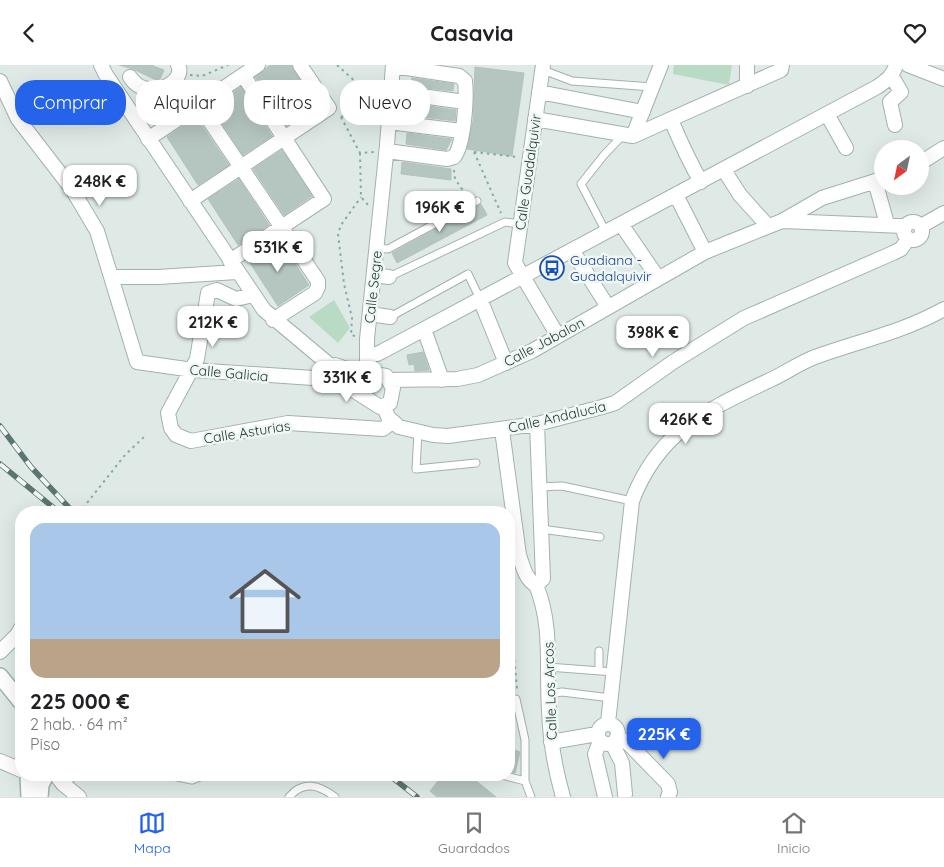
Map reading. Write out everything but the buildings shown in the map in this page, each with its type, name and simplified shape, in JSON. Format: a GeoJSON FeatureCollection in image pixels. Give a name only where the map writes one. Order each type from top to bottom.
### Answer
{"type":"FeatureCollection","features":[{"type":"Feature","properties":{"kind":"street"},"geometry":{"type":"LineString","coordinates":[[101,65],[233,267],[273,319],[330,363],[357,369]]}},
{"type":"Feature","properties":{"kind":"street"},"geometry":{"type":"LineString","coordinates":[[234,81],[258,65]]}},
{"type":"Feature","properties":{"kind":"street"},"geometry":{"type":"LineString","coordinates":[[300,65],[310,80]]}},
{"type":"Feature","properties":{"kind":"street"},"geometry":{"type":"LineString","coordinates":[[628,136],[643,111],[661,65]]}},
{"type":"Feature","properties":{"kind":"street"},"geometry":{"type":"LineString","coordinates":[[747,65],[747,86]]}},
{"type":"Feature","properties":{"kind":"street"},"geometry":{"type":"LineString","coordinates":[[535,119],[628,136],[671,120],[781,71],[782,65]]}},
{"type":"Feature","properties":{"kind":"street"},"geometry":{"type":"LineString","coordinates":[[908,65],[944,79]]}},
{"type":"Feature","properties":{"kind":"street"},"geometry":{"type":"LineString","coordinates":[[386,151],[448,159],[454,157],[460,147],[465,101],[465,81],[459,75],[393,66]]}},
{"type":"Feature","properties":{"kind":"street","name":"Calle Segre"},"geometry":{"type":"LineString","coordinates":[[392,80],[393,66]]}},
{"type":"Feature","properties":{"kind":"street","name":"Calle Guadalquivir"},"geometry":{"type":"LineString","coordinates":[[543,67],[515,263],[558,336]]}},
{"type":"Feature","properties":{"kind":"street"},"geometry":{"type":"LineString","coordinates":[[130,77],[134,84],[147,90],[156,91],[178,78],[179,69]]}},
{"type":"Feature","properties":{"kind":"street"},"geometry":{"type":"LineString","coordinates":[[392,423],[384,407],[347,386],[357,369],[377,354],[877,87],[894,70],[901,92],[890,102],[895,125]]}},
{"type":"Feature","properties":{"kind":"street"},"geometry":{"type":"LineString","coordinates":[[0,81],[18,119],[72,189],[98,231],[112,277],[158,277],[233,267],[282,227],[324,199],[243,75]]}},
{"type":"Feature","properties":{"kind":"street"},"geometry":{"type":"LineString","coordinates":[[539,92],[643,111]]}},
{"type":"Feature","properties":{"kind":"street"},"geometry":{"type":"LineString","coordinates":[[430,97],[465,101]]}},
{"type":"Feature","properties":{"kind":"street"},"geometry":{"type":"LineString","coordinates":[[827,114],[846,148]]}},
{"type":"Feature","properties":{"kind":"street"},"geometry":{"type":"LineString","coordinates":[[671,120],[683,143],[683,149],[701,182]]}},
{"type":"Feature","properties":{"kind":"street"},"geometry":{"type":"LineString","coordinates":[[148,139],[169,125]]}},
{"type":"Feature","properties":{"kind":"street"},"geometry":{"type":"LineString","coordinates":[[213,125],[316,278],[318,287],[313,295],[273,319]]}},
{"type":"Feature","properties":{"kind":"street"},"geometry":{"type":"LineString","coordinates":[[190,201],[304,125]]}},
{"type":"Feature","properties":{"kind":"street","name":"Calle Segre"},"geometry":{"type":"LineString","coordinates":[[357,369],[368,339],[389,125]]}},
{"type":"Feature","properties":{"kind":"street"},"geometry":{"type":"LineString","coordinates":[[416,125],[461,131]]}},
{"type":"Feature","properties":{"kind":"street"},"geometry":{"type":"LineString","coordinates":[[929,157],[944,148]]}},
{"type":"Feature","properties":{"kind":"street"},"geometry":{"type":"LineString","coordinates":[[724,170],[740,195],[768,226]]}},
{"type":"Feature","properties":{"kind":"street"},"geometry":{"type":"LineString","coordinates":[[782,221],[855,182],[874,180]]}},
{"type":"Feature","properties":{"kind":"street"},"geometry":{"type":"LineString","coordinates":[[676,195],[706,252]]}},
{"type":"Feature","properties":{"kind":"street"},"geometry":{"type":"LineString","coordinates":[[881,195],[887,224]]}},
{"type":"Feature","properties":{"kind":"street","name":"Calle Andalucía"},"geometry":{"type":"LineString","coordinates":[[392,423],[418,432],[448,436],[536,424],[616,403],[681,357],[744,318],[893,253],[906,233],[919,238],[922,231],[921,226],[944,213]]}},
{"type":"Feature","properties":{"kind":"street"},"geometry":{"type":"LineString","coordinates":[[782,221],[887,224],[906,233]]}},
{"type":"Feature","properties":{"kind":"street","name":"Calle Jabalon"},"geometry":{"type":"LineString","coordinates":[[357,369],[381,374],[389,379],[442,380],[466,378],[506,363],[558,336],[658,277],[706,252],[782,221]]}},
{"type":"Feature","properties":{"kind":"street"},"geometry":{"type":"LineString","coordinates":[[621,224],[658,277]]}},
{"type":"Feature","properties":{"kind":"street"},"geometry":{"type":"LineString","coordinates":[[572,250],[608,307]]}},
{"type":"Feature","properties":{"kind":"street"},"geometry":{"type":"LineString","coordinates":[[374,275],[389,277]]}},
{"type":"Feature","properties":{"kind":"street","name":"Calle Galicia"},"geometry":{"type":"LineString","coordinates":[[112,277],[137,362],[193,370],[322,379],[357,369]]}},
{"type":"Feature","properties":{"kind":"street"},"geometry":{"type":"LineString","coordinates":[[193,370],[208,293],[217,290],[236,299],[253,295]]}},
{"type":"Feature","properties":{"kind":"street"},"geometry":{"type":"LineString","coordinates":[[480,299],[506,363]]}},
{"type":"Feature","properties":{"kind":"street"},"geometry":{"type":"LineString","coordinates":[[605,797],[595,754],[615,726],[608,723],[632,501],[641,478],[662,447],[704,414],[814,357],[887,335],[923,321],[944,309]]}},
{"type":"Feature","properties":{"kind":"street"},"geometry":{"type":"LineString","coordinates":[[370,314],[390,317]]}},
{"type":"Feature","properties":{"kind":"street"},"geometry":{"type":"LineString","coordinates":[[424,329],[442,380]]}},
{"type":"Feature","properties":{"kind":"street"},"geometry":{"type":"LineString","coordinates":[[322,379],[331,371],[330,363]]}},
{"type":"Feature","properties":{"kind":"street","name":"Calle Asturias"},"geometry":{"type":"LineString","coordinates":[[193,370],[168,413],[168,421],[176,435],[191,441],[288,423],[383,429],[392,423]]}},
{"type":"Feature","properties":{"kind":"street"},"geometry":{"type":"LineString","coordinates":[[384,407],[390,403],[393,395],[389,379]]}},
{"type":"Feature","properties":{"kind":"street"},"geometry":{"type":"LineString","coordinates":[[536,424],[544,579],[536,585]]}},
{"type":"Feature","properties":{"kind":"street","name":"Calle Los Arcos"},"geometry":{"type":"LineString","coordinates":[[502,430],[512,506]]}},
{"type":"Feature","properties":{"kind":"street","name":"Calle Los Arcos"},"geometry":{"type":"LineString","coordinates":[[515,526],[519,555],[530,582],[536,585],[548,627],[551,742],[563,797]]}},
{"type":"Feature","properties":{"kind":"street"},"geometry":{"type":"LineString","coordinates":[[0,652],[15,637]]}},
{"type":"Feature","properties":{"kind":"street"},"geometry":{"type":"LineString","coordinates":[[0,676],[15,695]]}},
{"type":"Feature","properties":{"kind":"street"},"geometry":{"type":"LineString","coordinates":[[0,694],[15,704]]}},
{"type":"Feature","properties":{"kind":"street"},"geometry":{"type":"LineString","coordinates":[[607,739],[622,763],[625,794]]}},
{"type":"Feature","properties":{"kind":"street"},"geometry":{"type":"LineString","coordinates":[[551,742],[607,739],[628,743],[668,784],[670,792],[668,797]]}},
{"type":"Feature","properties":{"kind":"street"},"geometry":{"type":"LineString","coordinates":[[0,761],[15,768]]}},
{"type":"Feature","properties":{"kind":"street"},"geometry":{"type":"LineString","coordinates":[[25,781],[29,797]]}},
{"type":"Feature","properties":{"kind":"street"},"geometry":{"type":"LineString","coordinates":[[40,797],[43,781]]}},
{"type":"Feature","properties":{"kind":"street"},"geometry":{"type":"LineString","coordinates":[[61,781],[79,797]]}},
{"type":"Feature","properties":{"kind":"lane"},"geometry":{"type":"LineString","coordinates":[[543,67],[572,81],[652,87]]}},
{"type":"Feature","properties":{"kind":"lane"},"geometry":{"type":"LineString","coordinates":[[606,232],[581,185],[604,155],[628,136]]}},
{"type":"Feature","properties":{"kind":"lane"},"geometry":{"type":"LineString","coordinates":[[377,248],[388,249],[475,203]]}},
{"type":"Feature","properties":{"kind":"lane"},"geometry":{"type":"LineString","coordinates":[[389,277],[505,222],[520,224]]}},
{"type":"Feature","properties":{"kind":"lane"},"geometry":{"type":"LineString","coordinates":[[390,317],[468,274],[480,299]]}},
{"type":"Feature","properties":{"kind":"lane"},"geometry":{"type":"LineString","coordinates":[[418,432],[416,469],[476,463]]}},
{"type":"Feature","properties":{"kind":"lane"},"geometry":{"type":"LineString","coordinates":[[539,487],[562,487],[632,501]]}},
{"type":"Feature","properties":{"kind":"lane"},"geometry":{"type":"LineString","coordinates":[[540,529],[600,537]]}},
{"type":"Feature","properties":{"kind":"lane"},"geometry":{"type":"LineString","coordinates":[[599,651],[599,671]]}},
{"type":"Feature","properties":{"kind":"lane"},"geometry":{"type":"LineString","coordinates":[[548,667],[614,672]]}},
{"type":"Feature","properties":{"kind":"lane"},"geometry":{"type":"LineString","coordinates":[[549,694],[562,692],[611,698]]}},
{"type":"Feature","properties":{"kind":"lane"},"geometry":{"type":"LineString","coordinates":[[516,699],[525,740],[525,781],[531,797]]}},
{"type":"Feature","properties":{"kind":"lane"},"geometry":{"type":"LineString","coordinates":[[515,778],[525,781]]}},
{"type":"Feature","properties":{"kind":"lane"},"geometry":{"type":"LineString","coordinates":[[289,797],[298,789],[314,785],[322,787],[334,797]]}},
{"type":"Feature","properties":{"kind":"path"},"geometry":{"type":"LineString","coordinates":[[179,69],[192,76],[202,75],[228,65]]}},
{"type":"Feature","properties":{"kind":"path"},"geometry":{"type":"LineString","coordinates":[[337,65],[354,80]]}},
{"type":"Feature","properties":{"kind":"path"},"geometry":{"type":"LineString","coordinates":[[330,108],[340,116]]}},
{"type":"Feature","properties":{"kind":"path"},"geometry":{"type":"LineString","coordinates":[[345,125],[360,153],[361,197],[341,225],[338,234],[344,284],[352,318],[351,335],[368,339]]}},
{"type":"Feature","properties":{"kind":"path"},"geometry":{"type":"LineString","coordinates":[[360,153],[386,151]]}},
{"type":"Feature","properties":{"kind":"path"},"geometry":{"type":"LineString","coordinates":[[505,222],[474,152],[530,159]]}},
{"type":"Feature","properties":{"kind":"path"},"geometry":{"type":"LineString","coordinates":[[454,157],[453,175],[475,203]]}},
{"type":"Feature","properties":{"kind":"path"},"geometry":{"type":"LineString","coordinates":[[361,197],[369,206],[381,208]]}},
{"type":"Feature","properties":{"kind":"path"},"geometry":{"type":"LineString","coordinates":[[85,506],[125,455],[144,437]]}},
{"type":"Feature","properties":{"kind":"path"},"geometry":{"type":"LineString","coordinates":[[515,668],[516,699]]}},
{"type":"Feature","properties":{"kind":"green space"},"geometry":{"type":"Polygon","coordinates":[[[674,65],[732,65],[729,85],[673,74],[674,65]]]}},
{"type":"Feature","properties":{"kind":"green space"},"geometry":{"type":"Polygon","coordinates":[[[334,300],[350,328],[338,343],[309,317],[334,300]]]}},
{"type":"Feature","properties":{"kind":"railway"},"geometry":{"type":"LineString","coordinates":[[0,426],[31,467],[67,506]]}},
{"type":"Feature","properties":{"kind":"railway"},"geometry":{"type":"LineString","coordinates":[[0,464],[51,506]]}},
{"type":"Feature","properties":{"kind":"railway"},"geometry":{"type":"LineString","coordinates":[[397,781],[417,797]]}},
{"type":"Feature","properties":{"kind":"place","name":"Guadiana - Guadalquivir"},"geometry":{"type":"Point","coordinates":[552,268]}}]}
